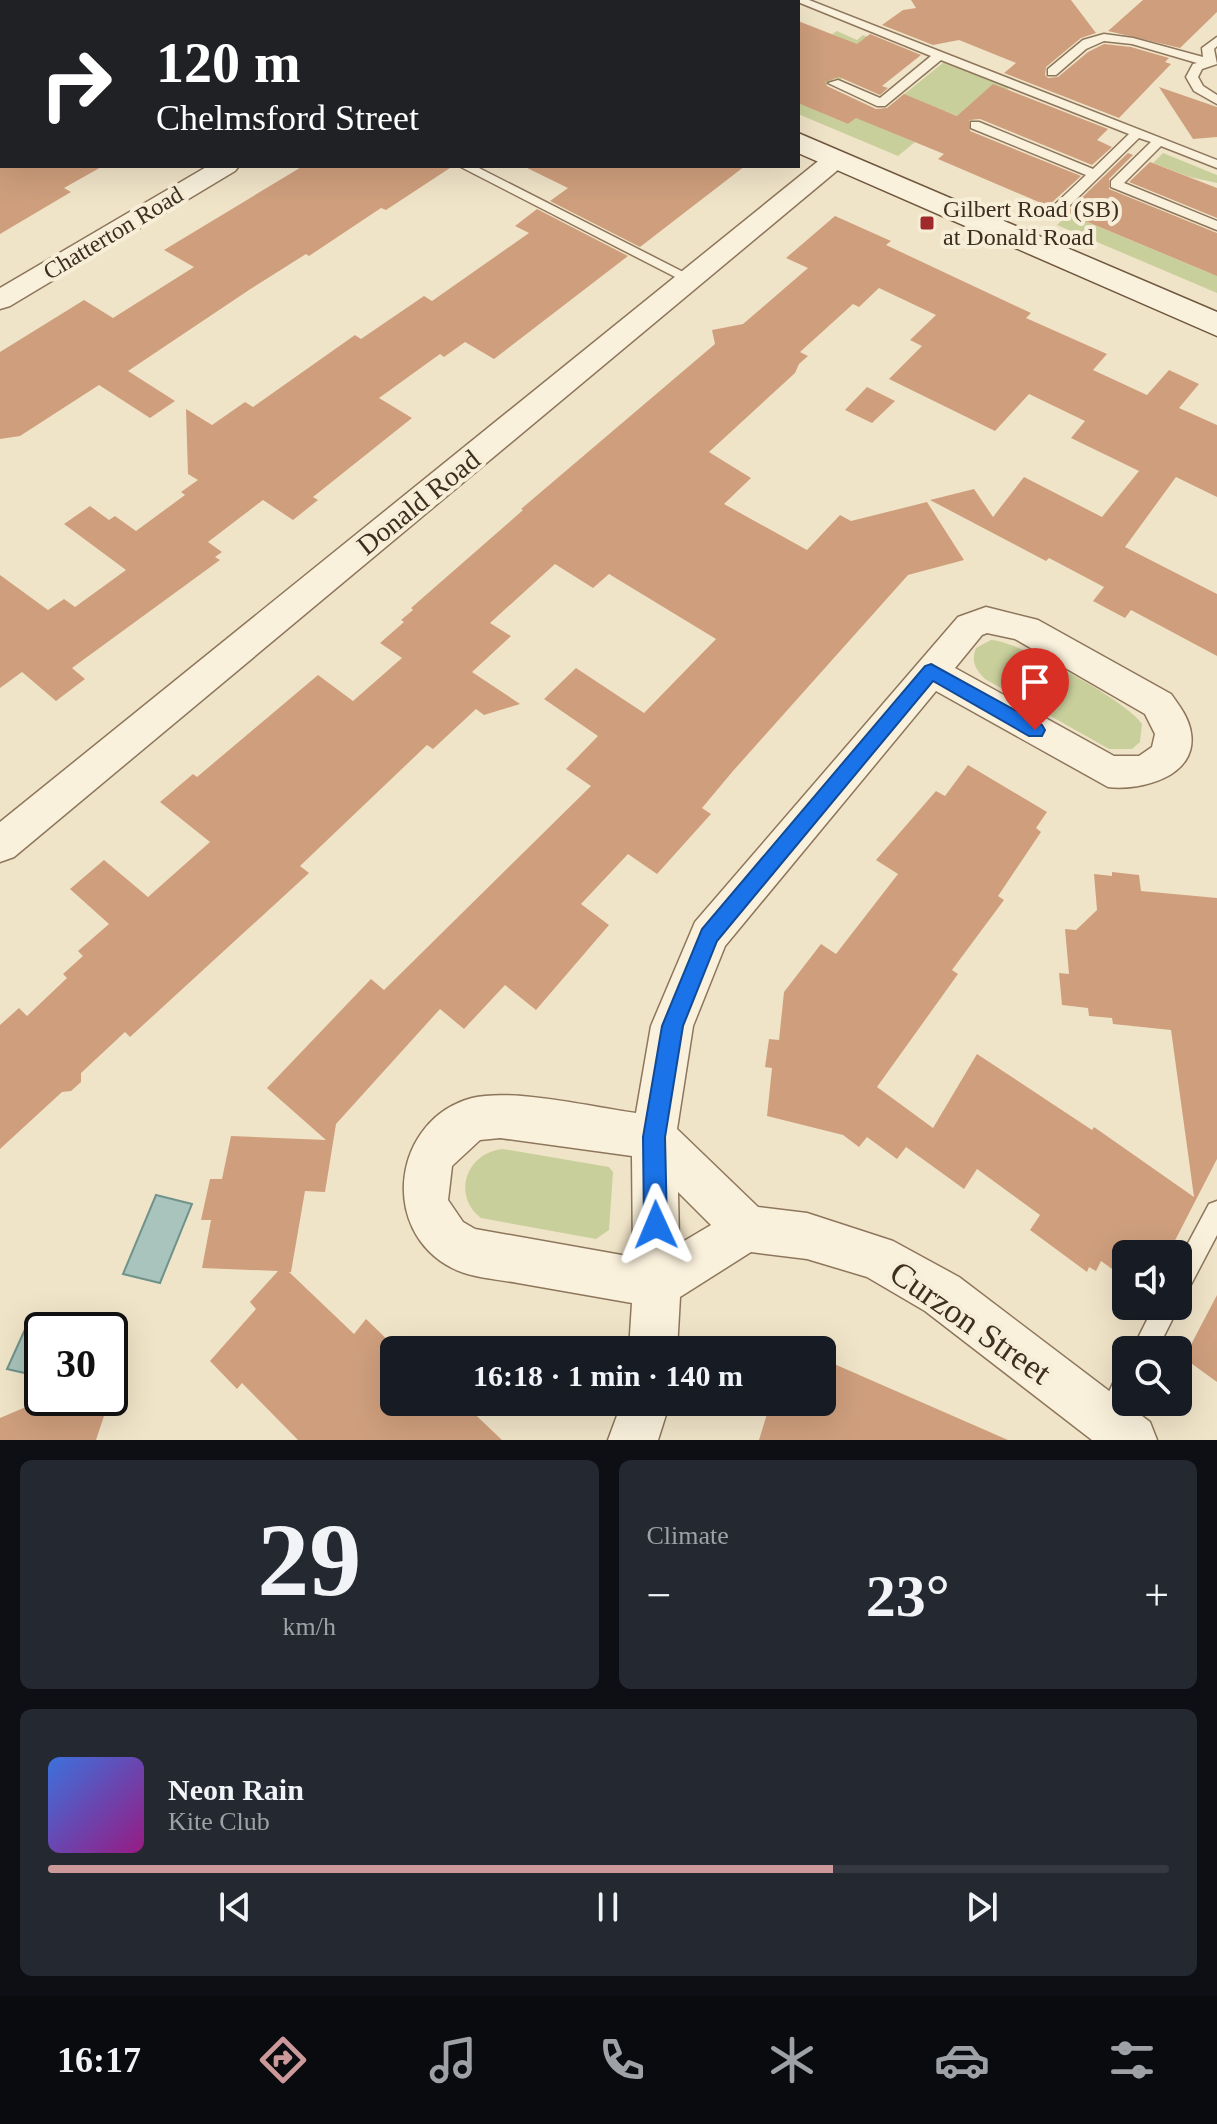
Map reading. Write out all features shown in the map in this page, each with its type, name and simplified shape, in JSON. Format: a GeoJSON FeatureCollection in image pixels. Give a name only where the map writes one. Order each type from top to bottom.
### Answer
{"type":"FeatureCollection","features":[{"type":"Feature","properties":{"kind":"main road"},"geometry":{"type":"LineString","coordinates":[[800,143],[1217,325]]}},
{"type":"Feature","properties":{"kind":"street","name":"Donald Road"},"geometry":{"type":"LineString","coordinates":[[0,845],[836,159]]}},
{"type":"Feature","properties":{"kind":"street","name":"Chatterton Road"},"geometry":{"type":"LineString","coordinates":[[0,300],[223,168]]}},
{"type":"Feature","properties":{"kind":"street"},"geometry":{"type":"LineString","coordinates":[[654,1336],[657,1284],[654,1137],[672,1026],[709,935],[931,671],[970,626],[986,620],[1026,629],[1158,704],[1169,715],[1174,729],[1173,744],[1167,756],[1155,767],[1139,774],[1108,771],[931,671]]}},
{"type":"Feature","properties":{"kind":"street"},"geometry":{"type":"LineString","coordinates":[[500,1116],[654,1137],[747,1229],[657,1284],[468,1251],[447,1238],[434,1222],[425,1201],[426,1176],[434,1153],[449,1136],[472,1120],[500,1116]]}},
{"type":"Feature","properties":{"kind":"street","name":"Curzon Street"},"geometry":{"type":"LineString","coordinates":[[747,1229],[807,1236],[877,1257],[942,1294],[1112,1408]]}},
{"type":"Feature","properties":{"kind":"street"},"geometry":{"type":"LineString","coordinates":[[633,1440],[641,1416]]}},
{"type":"Feature","properties":{"kind":"lane"},"geometry":{"type":"LineString","coordinates":[[800,0],[1217,164]]}},
{"type":"Feature","properties":{"kind":"lane"},"geometry":{"type":"LineString","coordinates":[[1052,72],[1090,41],[1106,38],[1187,59],[1213,61]]}},
{"type":"Feature","properties":{"kind":"lane"},"geometry":{"type":"LineString","coordinates":[[1213,61],[1208,48],[1217,40]]}},
{"type":"Feature","properties":{"kind":"lane"},"geometry":{"type":"LineString","coordinates":[[834,83],[881,103],[939,55]]}},
{"type":"Feature","properties":{"kind":"lane"},"geometry":{"type":"LineString","coordinates":[[1213,61],[1197,67],[1192,77],[1198,88],[1217,100]]}},
{"type":"Feature","properties":{"kind":"lane"},"geometry":{"type":"LineString","coordinates":[[975,125],[1095,174]]}},
{"type":"Feature","properties":{"kind":"lane"},"geometry":{"type":"LineString","coordinates":[[1055,212],[1138,132]]}},
{"type":"Feature","properties":{"kind":"lane"},"geometry":{"type":"LineString","coordinates":[[1159,141],[1116,184],[1217,226]]}},
{"type":"Feature","properties":{"kind":"lane"},"geometry":{"type":"LineString","coordinates":[[469,168],[690,279]]}},
{"type":"Feature","properties":{"kind":"lane"},"geometry":{"type":"LineString","coordinates":[[1192,1259],[1217,1212]]}},
{"type":"Feature","properties":{"kind":"green space"},"geometry":{"type":"Polygon","coordinates":[[[837,31],[857,40],[863,35],[919,57],[915,59],[883,47],[840,80],[835,78],[801,104],[848,124],[863,112],[876,117],[944,62],[1010,87],[951,138],[958,116],[906,96],[872,124],[915,142],[898,156],[800,115],[800,76],[847,41],[832,34],[837,31]]]}},
{"type":"Feature","properties":{"kind":"green space"},"geometry":{"type":"Polygon","coordinates":[[[1163,153],[1217,175],[1217,183],[1153,163],[1163,153]]]}},
{"type":"Feature","properties":{"kind":"green space"},"geometry":{"type":"Polygon","coordinates":[[[1086,197],[1080,219],[1212,274],[1217,268],[1217,293],[1057,225],[1086,197]]]}},
{"type":"Feature","properties":{"kind":"green space"},"geometry":{"type":"Polygon","coordinates":[[[991,640],[1046,661],[1116,702],[1142,724],[1140,742],[1132,749],[1109,749],[985,679],[975,665],[974,657],[976,648],[991,640]]]}},
{"type":"Feature","properties":{"kind":"green space"},"geometry":{"type":"Polygon","coordinates":[[[503,1149],[609,1167],[613,1172],[609,1230],[596,1239],[481,1218],[467,1198],[467,1176],[480,1158],[503,1149]]]}},
{"type":"Feature","properties":{"kind":"water"},"geometry":{"type":"Polygon","coordinates":[[[156,1195],[192,1204],[160,1283],[123,1274],[156,1195]]]}},
{"type":"Feature","properties":{"kind":"water"},"geometry":{"type":"Polygon","coordinates":[[[24,1332],[24,1373],[7,1369],[24,1332]]]}},
{"type":"Feature","properties":{"kind":"building"},"geometry":{"type":"Polygon","coordinates":[[[911,0],[1071,0],[1096,33],[1081,38],[1046,67],[1045,75],[1048,78],[1058,77],[1088,52],[1104,44],[1131,47],[1169,58],[1165,62],[1171,64],[1119,118],[1004,73],[1016,63],[959,40],[933,45],[882,25],[903,10],[916,8],[911,0]]]}},
{"type":"Feature","properties":{"kind":"building"},"geometry":{"type":"Polygon","coordinates":[[[1143,0],[1217,0],[1217,12],[1180,48],[1108,31],[1143,0]]]}},
{"type":"Feature","properties":{"kind":"building"},"geometry":{"type":"Polygon","coordinates":[[[800,22],[857,44],[870,34],[921,55],[882,86],[888,88],[880,95],[839,77],[825,82],[827,86],[876,109],[887,108],[904,94],[957,116],[993,84],[1108,129],[1097,140],[1112,147],[1092,165],[980,119],[969,120],[970,131],[1081,176],[1048,206],[938,159],[944,154],[856,118],[848,124],[800,104],[800,22]]]}},
{"type":"Feature","properties":{"kind":"building"},"geometry":{"type":"Polygon","coordinates":[[[1159,87],[1217,107],[1217,137],[1193,139],[1159,87]]]}},
{"type":"Feature","properties":{"kind":"building"},"geometry":{"type":"Polygon","coordinates":[[[1128,153],[1133,155],[1109,179],[1109,189],[1217,233],[1217,276],[1066,213],[1128,153]]]}},
{"type":"Feature","properties":{"kind":"building"},"geometry":{"type":"Polygon","coordinates":[[[1150,162],[1217,188],[1217,218],[1129,182],[1150,162]]]}},
{"type":"Feature","properties":{"kind":"building"},"geometry":{"type":"Polygon","coordinates":[[[0,168],[99,168],[64,188],[71,192],[0,234],[0,168]]]}},
{"type":"Feature","properties":{"kind":"building"},"geometry":{"type":"Polygon","coordinates":[[[300,168],[450,168],[386,210],[381,208],[309,256],[306,254],[128,371],[175,401],[150,418],[99,385],[20,436],[0,439],[0,352],[84,300],[113,318],[194,267],[164,250],[300,168]]]}},
{"type":"Feature","properties":{"kind":"building"},"geometry":{"type":"Polygon","coordinates":[[[527,168],[742,168],[640,247],[550,201],[568,188],[527,168]]]}},
{"type":"Feature","properties":{"kind":"building"},"geometry":{"type":"Polygon","coordinates":[[[537,209],[628,256],[494,359],[465,342],[444,357],[440,354],[379,398],[412,418],[313,497],[318,500],[293,520],[263,500],[208,542],[222,552],[215,557],[220,560],[72,668],[85,679],[56,701],[22,672],[0,688],[0,575],[48,610],[64,599],[75,607],[126,570],[64,524],[90,506],[109,520],[115,516],[136,531],[185,495],[181,492],[198,480],[188,474],[186,409],[212,425],[245,402],[253,407],[355,335],[361,339],[424,296],[432,301],[529,233],[515,226],[537,209]]]}},
{"type":"Feature","properties":{"kind":"building"},"geometry":{"type":"Polygon","coordinates":[[[835,216],[891,241],[886,245],[1031,313],[1026,318],[1107,354],[1093,370],[1147,395],[1169,370],[1199,384],[1179,408],[1217,425],[1217,497],[1176,477],[1125,547],[1217,594],[1217,656],[1131,610],[1125,618],[1093,601],[1104,587],[1049,558],[1046,561],[930,500],[974,489],[993,517],[1024,477],[1102,517],[1139,471],[1071,438],[1085,421],[1029,394],[995,431],[889,379],[922,346],[910,340],[936,315],[879,288],[859,307],[853,304],[800,352],[808,356],[795,373],[709,452],[751,478],[724,504],[807,550],[840,515],[851,521],[927,502],[964,560],[908,575],[733,771],[702,808],[711,814],[657,874],[628,854],[581,904],[609,925],[536,1010],[505,985],[464,1029],[440,1009],[336,1124],[325,1192],[305,1191],[289,1272],[354,1334],[366,1319],[384,1336],[380,1336],[380,1416],[477,1416],[502,1440],[298,1440],[242,1383],[237,1389],[210,1361],[256,1309],[250,1302],[278,1271],[202,1268],[211,1220],[201,1220],[210,1179],[222,1179],[231,1136],[326,1140],[267,1088],[371,979],[384,990],[591,786],[566,769],[598,736],[544,699],[576,668],[644,713],[716,639],[609,574],[593,588],[555,564],[490,623],[511,636],[472,672],[520,704],[484,715],[476,709],[433,749],[427,745],[300,866],[309,873],[130,1037],[125,1032],[81,1073],[81,1082],[71,1091],[62,1092],[0,1149],[0,1025],[19,1008],[27,1016],[67,978],[63,974],[83,956],[78,951],[109,924],[70,889],[104,860],[148,897],[210,842],[160,802],[193,774],[197,777],[318,675],[353,701],[402,658],[380,643],[404,622],[401,620],[413,610],[411,608],[521,509],[715,344],[712,330],[743,324],[808,268],[786,258],[835,216]]]}},
{"type":"Feature","properties":{"kind":"building"},"geometry":{"type":"Polygon","coordinates":[[[867,387],[895,401],[872,423],[845,410],[867,387]]]}},
{"type":"Feature","properties":{"kind":"building"},"geometry":{"type":"Polygon","coordinates":[[[968,765],[1047,812],[1036,828],[1041,832],[998,896],[1004,900],[952,970],[958,974],[877,1087],[933,1128],[977,1054],[1092,1130],[1094,1127],[1194,1197],[1171,1030],[1113,1024],[1112,1018],[1089,1016],[1088,1008],[1062,1005],[1059,973],[1069,974],[1065,929],[1076,930],[1097,910],[1094,874],[1139,875],[1141,891],[1217,898],[1217,1159],[1175,1240],[1112,1240],[1112,1269],[1101,1261],[1096,1271],[1089,1267],[1087,1272],[1030,1230],[1040,1215],[977,1169],[964,1189],[906,1147],[897,1159],[867,1137],[859,1147],[843,1135],[767,1116],[772,1068],[765,1067],[769,1039],[779,1040],[784,992],[821,944],[836,954],[898,874],[876,860],[936,791],[945,796],[968,765]]]}},
{"type":"Feature","properties":{"kind":"building"},"geometry":{"type":"Polygon","coordinates":[[[1217,1295],[1217,1382],[1192,1364],[1192,1343],[1217,1295]]]}},
{"type":"Feature","properties":{"kind":"building"},"geometry":{"type":"Polygon","coordinates":[[[836,1365],[1008,1440],[759,1440],[766,1416],[836,1416],[836,1365]]]}},
{"type":"Feature","properties":{"kind":"building"},"geometry":{"type":"Polygon","coordinates":[[[24,1408],[24,1416],[104,1416],[96,1440],[0,1440],[0,1418],[24,1408]]]}},
{"type":"Feature","properties":{"kind":"place","name":"Gilbert Road (SB) at Donald Road"},"geometry":{"type":"Point","coordinates":[927,223]}},
{"type":"Feature","properties":{"kind":"route"},"geometry":{"type":"LineString","coordinates":[[656,1225],[654,1137],[672,1026],[709,935],[931,671],[1035,730]]}}]}
